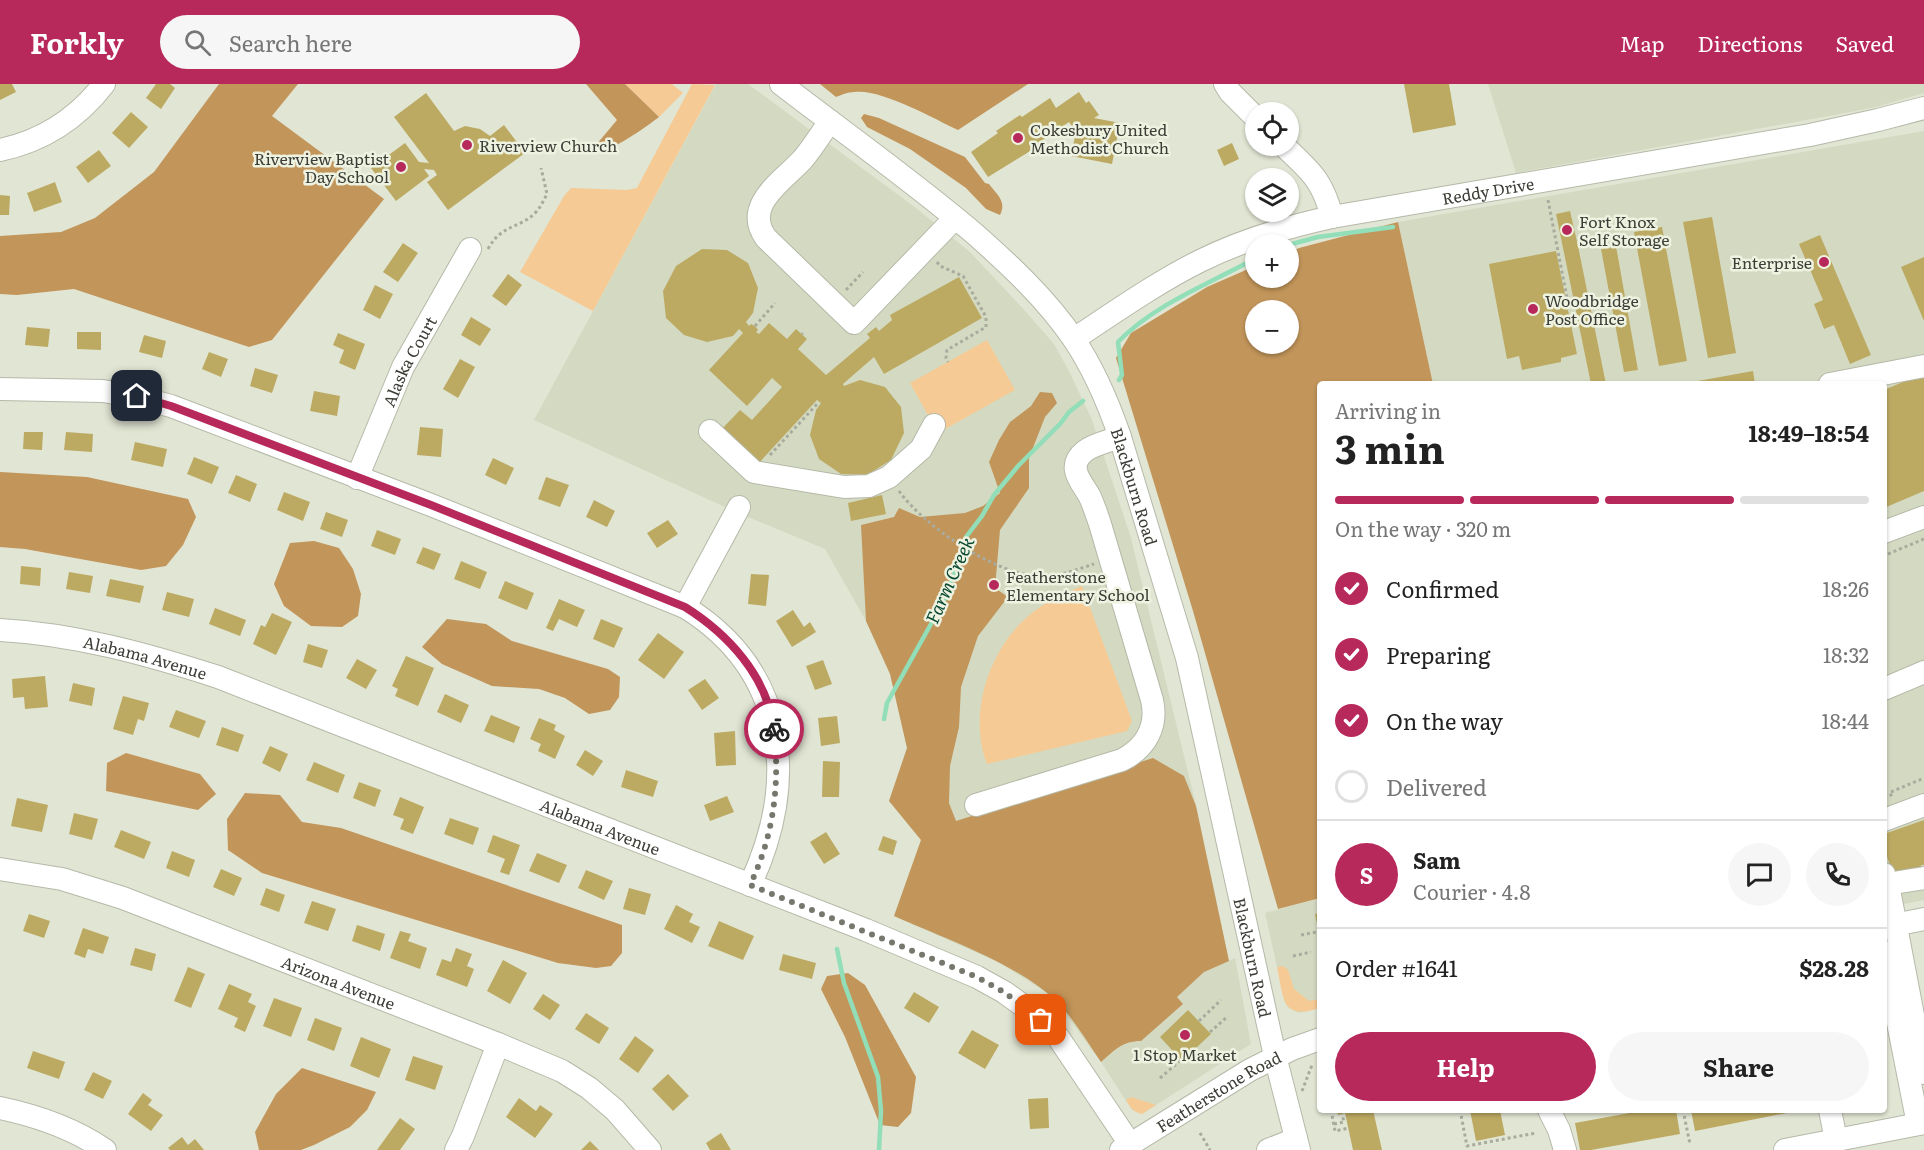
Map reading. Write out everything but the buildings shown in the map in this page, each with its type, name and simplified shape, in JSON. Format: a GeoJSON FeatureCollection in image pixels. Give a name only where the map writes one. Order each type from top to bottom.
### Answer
{"type":"FeatureCollection","features":[{"type":"Feature","properties":{"kind":"street"},"geometry":{"type":"LineString","coordinates":[[0,150],[42,137],[63,125],[92,99],[104,84]]}},
{"type":"Feature","properties":{"kind":"street","name":"Blackburn Road"},"geometry":{"type":"LineString","coordinates":[[781,84],[955,218],[1000,257],[1050,307],[1074,339],[1092,369],[1120,437],[1187,658],[1275,1056],[1298,1145]]}},
{"type":"Feature","properties":{"kind":"street"},"geometry":{"type":"LineString","coordinates":[[1226,84],[1230,92],[1245,107]]}},
{"type":"Feature","properties":{"kind":"street","name":"Reddy Drive"},"geometry":{"type":"LineString","coordinates":[[1074,339],[1147,291],[1220,252],[1273,231],[1332,217],[1810,135],[1924,108]]}},
{"type":"Feature","properties":{"kind":"street"},"geometry":{"type":"LineString","coordinates":[[830,121],[803,158],[766,197],[758,214],[759,225],[766,238],[854,323],[955,218]]}},
{"type":"Feature","properties":{"kind":"street"},"geometry":{"type":"LineString","coordinates":[[1294,156],[1320,184],[1332,217]]}},
{"type":"Feature","properties":{"kind":"street","name":"Alaska Court"},"geometry":{"type":"LineString","coordinates":[[357,478],[403,367],[478,250]]}},
{"type":"Feature","properties":{"kind":"street"},"geometry":{"type":"LineString","coordinates":[[1846,381],[1924,366]]}},
{"type":"Feature","properties":{"kind":"street"},"geometry":{"type":"LineString","coordinates":[[0,389],[82,390],[137,396],[171,406],[535,546],[685,607],[705,620],[725,637],[756,677],[774,725],[777,778],[775,808],[766,846],[750,885]]}},
{"type":"Feature","properties":{"kind":"street"},"geometry":{"type":"LineString","coordinates":[[710,431],[754,472],[844,487],[869,486],[891,476],[921,449],[934,425]]}},
{"type":"Feature","properties":{"kind":"street"},"geometry":{"type":"LineString","coordinates":[[976,805],[1122,760],[1134,753],[1147,738],[1153,725],[1154,706],[1095,509],[1075,471],[1078,461],[1087,450],[1120,437]]}},
{"type":"Feature","properties":{"kind":"street"},"geometry":{"type":"LineString","coordinates":[[685,607],[739,507]]}},
{"type":"Feature","properties":{"kind":"street"},"geometry":{"type":"LineString","coordinates":[[1887,542],[1924,517]]}},
{"type":"Feature","properties":{"kind":"street","name":"Alabama Avenue"},"geometry":{"type":"LineString","coordinates":[[0,630],[68,638],[126,650],[218,677],[750,885],[977,977],[1004,992],[1029,1010],[1058,1037],[1125,1147]]}},
{"type":"Feature","properties":{"kind":"street"},"geometry":{"type":"LineString","coordinates":[[1887,688],[1924,672]]}},
{"type":"Feature","properties":{"kind":"street"},"geometry":{"type":"LineString","coordinates":[[1887,819],[1924,805]]}},
{"type":"Feature","properties":{"kind":"street","name":"Arizona Avenue"},"geometry":{"type":"LineString","coordinates":[[0,869],[62,879],[93,887],[562,1071],[589,1088],[615,1110],[650,1150]]}},
{"type":"Feature","properties":{"kind":"street"},"geometry":{"type":"LineString","coordinates":[[1887,879],[1924,878]]}},
{"type":"Feature","properties":{"kind":"street"},"geometry":{"type":"LineString","coordinates":[[1887,891],[1890,926],[1924,1073]]}},
{"type":"Feature","properties":{"kind":"street"},"geometry":{"type":"LineString","coordinates":[[1890,926],[1924,919]]}},
{"type":"Feature","properties":{"kind":"street"},"geometry":{"type":"LineString","coordinates":[[1785,1150],[1921,1124],[1887,966]]}},
{"type":"Feature","properties":{"kind":"street","name":"Featherstone Road"},"geometry":{"type":"LineString","coordinates":[[1125,1147],[1275,1056],[1317,1040]]}},
{"type":"Feature","properties":{"kind":"street"},"geometry":{"type":"LineString","coordinates":[[456,1150],[498,1044]]}},
{"type":"Feature","properties":{"kind":"street"},"geometry":{"type":"LineString","coordinates":[[0,1108],[68,1129],[105,1150]]}},
{"type":"Feature","properties":{"kind":"street"},"geometry":{"type":"LineString","coordinates":[[1550,1113],[1565,1150]]}},
{"type":"Feature","properties":{"kind":"street"},"geometry":{"type":"LineString","coordinates":[[1831,1113],[1836,1140]]}},
{"type":"Feature","properties":{"kind":"street"},"geometry":{"type":"LineString","coordinates":[[1268,1150],[1298,1145]]}},
{"type":"Feature","properties":{"kind":"path"},"geometry":{"type":"LineString","coordinates":[[478,250],[498,234],[522,222],[539,208],[547,194],[541,168]]}},
{"type":"Feature","properties":{"kind":"path"},"geometry":{"type":"LineString","coordinates":[[1548,200],[1568,303]]}},
{"type":"Feature","properties":{"kind":"path"},"geometry":{"type":"LineString","coordinates":[[933,258],[940,266],[963,276],[986,317],[986,327],[947,350],[948,362]]}},
{"type":"Feature","properties":{"kind":"path"},"geometry":{"type":"LineString","coordinates":[[755,327],[776,303]]}},
{"type":"Feature","properties":{"kind":"path"},"geometry":{"type":"LineString","coordinates":[[754,472],[819,402]]}},
{"type":"Feature","properties":{"kind":"path"},"geometry":{"type":"LineString","coordinates":[[891,476],[912,508],[959,543],[1002,568],[1036,576],[1070,572],[1110,559]]}},
{"type":"Feature","properties":{"kind":"path"},"geometry":{"type":"LineString","coordinates":[[1887,543],[1924,539]]}},
{"type":"Feature","properties":{"kind":"path"},"geometry":{"type":"LineString","coordinates":[[1887,796],[1924,778]]}},
{"type":"Feature","properties":{"kind":"path"},"geometry":{"type":"LineString","coordinates":[[1301,935],[1317,932]]}},
{"type":"Feature","properties":{"kind":"path"},"geometry":{"type":"LineString","coordinates":[[1293,956],[1311,952]]}},
{"type":"Feature","properties":{"kind":"path"},"geometry":{"type":"LineString","coordinates":[[1199,1021],[1221,1000]]}},
{"type":"Feature","properties":{"kind":"path"},"geometry":{"type":"LineString","coordinates":[[1210,1032],[1228,1016]]}},
{"type":"Feature","properties":{"kind":"path"},"geometry":{"type":"LineString","coordinates":[[1160,1078],[1181,1060]]}},
{"type":"Feature","properties":{"kind":"path"},"geometry":{"type":"LineString","coordinates":[[1332,1113],[1335,1131],[1349,1128]]}},
{"type":"Feature","properties":{"kind":"path"},"geometry":{"type":"LineString","coordinates":[[1461,1113],[1467,1146],[1536,1133]]}},
{"type":"Feature","properties":{"kind":"path"},"geometry":{"type":"LineString","coordinates":[[1684,1113],[1690,1144]]}},
{"type":"Feature","properties":{"kind":"path"},"geometry":{"type":"LineString","coordinates":[[1334,1124],[1344,1122],[1342,1114]]}},
{"type":"Feature","properties":{"kind":"path"},"geometry":{"type":"LineString","coordinates":[[1200,1134],[1210,1150]]}},
{"type":"Feature","properties":{"kind":"shaded area"},"geometry":{"type":"Polygon","coordinates":[[[219,84],[298,84],[272,116],[384,199],[272,340],[249,347],[74,289],[17,295],[0,294],[0,236],[61,232],[95,218],[154,172],[219,84]]]}},
{"type":"Feature","properties":{"kind":"shaded area"},"geometry":{"type":"Polygon","coordinates":[[[586,84],[625,84],[659,117],[616,145],[601,148],[596,145],[617,120],[586,84]]]}},
{"type":"Feature","properties":{"kind":"shaded area"},"geometry":{"type":"Polygon","coordinates":[[[625,84],[672,84],[683,93],[659,117],[625,84]]]}},
{"type":"Feature","properties":{"kind":"shaded area"},"geometry":{"type":"Polygon","coordinates":[[[692,84],[715,85],[593,311],[520,272],[564,196],[571,188],[627,190],[637,188],[692,84]]]}},
{"type":"Feature","properties":{"kind":"shaded area","name":"Featherstone Elementary School"},"geometry":{"type":"Polygon","coordinates":[[[716,84],[748,84],[916,208],[970,252],[1054,344],[1092,420],[1131,538],[1196,805],[1229,961],[1235,958],[1251,1044],[1142,1114],[1132,1110],[1101,1062],[1056,1001],[1041,989],[998,962],[894,916],[921,840],[889,801],[907,748],[890,674],[866,621],[825,549],[736,512],[534,420],[716,84]]]}},
{"type":"Feature","properties":{"kind":"shaded area"},"geometry":{"type":"Polygon","coordinates":[[[820,84],[1028,84],[958,130],[892,99],[865,92],[849,92],[836,97],[820,84]]]}},
{"type":"Feature","properties":{"kind":"shaded area"},"geometry":{"type":"Polygon","coordinates":[[[1488,84],[1924,84],[1924,93],[1876,107],[1516,173],[1488,84]]]}},
{"type":"Feature","properties":{"kind":"shaded area"},"geometry":{"type":"Polygon","coordinates":[[[864,114],[879,118],[965,157],[1000,198],[1002,210],[1000,215],[986,209],[966,188],[910,149],[867,127],[861,118],[864,114]]]}},
{"type":"Feature","properties":{"kind":"shaded area"},"geometry":{"type":"Polygon","coordinates":[[[1924,131],[1924,900],[1887,907],[1887,381],[1432,381],[1398,222],[1924,131]]]}},
{"type":"Feature","properties":{"kind":"shaded area"},"geometry":{"type":"Polygon","coordinates":[[[1398,222],[1432,381],[1317,381],[1317,899],[1278,909],[1193,611],[1116,358],[1131,333],[1207,287],[1245,270],[1245,288],[1299,288],[1299,248],[1398,222]]]}},
{"type":"Feature","properties":{"kind":"shaded area"},"geometry":{"type":"Polygon","coordinates":[[[987,340],[1015,390],[938,433],[910,383],[987,340]]]}},
{"type":"Feature","properties":{"kind":"shaded area"},"geometry":{"type":"Polygon","coordinates":[[[1040,392],[1052,393],[1057,403],[1045,417],[1029,458],[1029,488],[1000,530],[995,588],[1008,597],[978,636],[961,687],[959,727],[950,766],[949,803],[956,821],[1153,758],[1184,776],[1196,806],[1229,961],[1204,972],[1177,997],[1183,1004],[1141,1041],[1124,1044],[1101,1062],[1069,1016],[1041,988],[980,953],[894,916],[921,840],[889,801],[907,748],[890,674],[866,621],[861,525],[894,517],[899,508],[920,517],[965,513],[983,506],[1000,493],[989,462],[999,440],[1010,422],[1031,406],[1040,392]]]}},
{"type":"Feature","properties":{"kind":"shaded area"},"geometry":{"type":"Polygon","coordinates":[[[0,472],[87,477],[188,499],[196,517],[183,545],[166,566],[141,570],[25,549],[0,547],[0,472]]]}},
{"type":"Feature","properties":{"kind":"shaded area"},"geometry":{"type":"Polygon","coordinates":[[[314,541],[339,548],[353,569],[361,594],[358,616],[342,627],[311,626],[284,606],[274,584],[290,543],[314,541]]]}},
{"type":"Feature","properties":{"kind":"shaded area"},"geometry":{"type":"Polygon","coordinates":[[[1082,586],[1132,721],[1127,731],[987,764],[981,744],[981,703],[986,682],[1004,643],[1032,613],[1050,601],[1082,586]]]}},
{"type":"Feature","properties":{"kind":"shaded area"},"geometry":{"type":"Polygon","coordinates":[[[447,619],[486,624],[512,641],[608,669],[620,677],[619,697],[610,710],[589,714],[565,698],[539,689],[492,686],[442,664],[422,647],[447,619]]]}},
{"type":"Feature","properties":{"kind":"shaded area"},"geometry":{"type":"Polygon","coordinates":[[[126,753],[200,774],[216,794],[198,810],[106,791],[107,763],[126,753]]]}},
{"type":"Feature","properties":{"kind":"shaded area"},"geometry":{"type":"Polygon","coordinates":[[[245,793],[280,795],[302,822],[341,828],[622,925],[622,953],[611,966],[596,968],[558,963],[262,873],[228,850],[227,819],[245,793]]]}},
{"type":"Feature","properties":{"kind":"shaded area"},"geometry":{"type":"Polygon","coordinates":[[[1317,899],[1317,1009],[1299,1013],[1285,1003],[1265,913],[1317,899]]]}},
{"type":"Feature","properties":{"kind":"shaded area"},"geometry":{"type":"Polygon","coordinates":[[[1283,966],[1288,970],[1294,989],[1309,1001],[1317,1000],[1317,1009],[1297,1011],[1286,1004],[1277,967],[1283,966]]]}},
{"type":"Feature","properties":{"kind":"shaded area"},"geometry":{"type":"Polygon","coordinates":[[[848,973],[865,985],[916,1077],[911,1113],[898,1127],[880,1125],[845,1037],[821,989],[827,976],[848,973]]]}},
{"type":"Feature","properties":{"kind":"shaded area"},"geometry":{"type":"Polygon","coordinates":[[[302,1068],[376,1092],[367,1110],[350,1127],[314,1145],[301,1150],[259,1150],[255,1132],[276,1094],[302,1068]]]}},
{"type":"Feature","properties":{"kind":"shaded area"},"geometry":{"type":"Polygon","coordinates":[[[1131,1097],[1156,1105],[1142,1114],[1132,1109],[1126,1100],[1131,1097]]]}},
{"type":"Feature","properties":{"kind":"waterway","name":"Farm Creek"},"geometry":{"type":"LineString","coordinates":[[1299,242],[1318,237],[1393,227]]}},
{"type":"Feature","properties":{"kind":"waterway","name":"Farm Creek"},"geometry":{"type":"LineString","coordinates":[[1119,380],[1122,375],[1118,342],[1132,329],[1165,306],[1245,264]]}},
{"type":"Feature","properties":{"kind":"waterway","name":"Farm Creek"},"geometry":{"type":"LineString","coordinates":[[884,719],[887,703],[946,597],[966,537],[994,495],[1019,465],[1069,412],[1083,401]]}},
{"type":"Feature","properties":{"kind":"waterway","name":"Farm Creek"},"geometry":{"type":"LineString","coordinates":[[837,949],[844,983],[878,1077],[881,1111],[879,1150]]}},
{"type":"Feature","properties":{"kind":"way so far"},"geometry":{"type":"LineString","coordinates":[[774,729],[777,755],[775,808],[759,866],[750,885],[866,930],[977,977],[1004,992],[1041,1020]]}},
{"type":"Feature","properties":{"kind":"place","name":"Cokesbury United Methodist Church"},"geometry":{"type":"Point","coordinates":[1018,138]}},
{"type":"Feature","properties":{"kind":"place","name":"Riverview Church"},"geometry":{"type":"Point","coordinates":[467,145]}},
{"type":"Feature","properties":{"kind":"place","name":"Riverview Baptist Day School"},"geometry":{"type":"Point","coordinates":[401,167]}},
{"type":"Feature","properties":{"kind":"place","name":"Fort Knox Self Storage"},"geometry":{"type":"Point","coordinates":[1567,230]}},
{"type":"Feature","properties":{"kind":"place","name":"Enterprise"},"geometry":{"type":"Point","coordinates":[1824,262]}},
{"type":"Feature","properties":{"kind":"place","name":"Woodbridge Post Office"},"geometry":{"type":"Point","coordinates":[1533,309]}},
{"type":"Feature","properties":{"kind":"place","name":"Featherstone Elementary School"},"geometry":{"type":"Point","coordinates":[994,585]}},
{"type":"Feature","properties":{"kind":"place","name":"1 Stop Market"},"geometry":{"type":"Point","coordinates":[1185,1035]}},
{"type":"Feature","properties":{"kind":"route"},"geometry":{"type":"LineString","coordinates":[[137,396],[171,406],[431,505],[685,607],[725,637],[742,656],[756,677],[774,729]]}}]}
